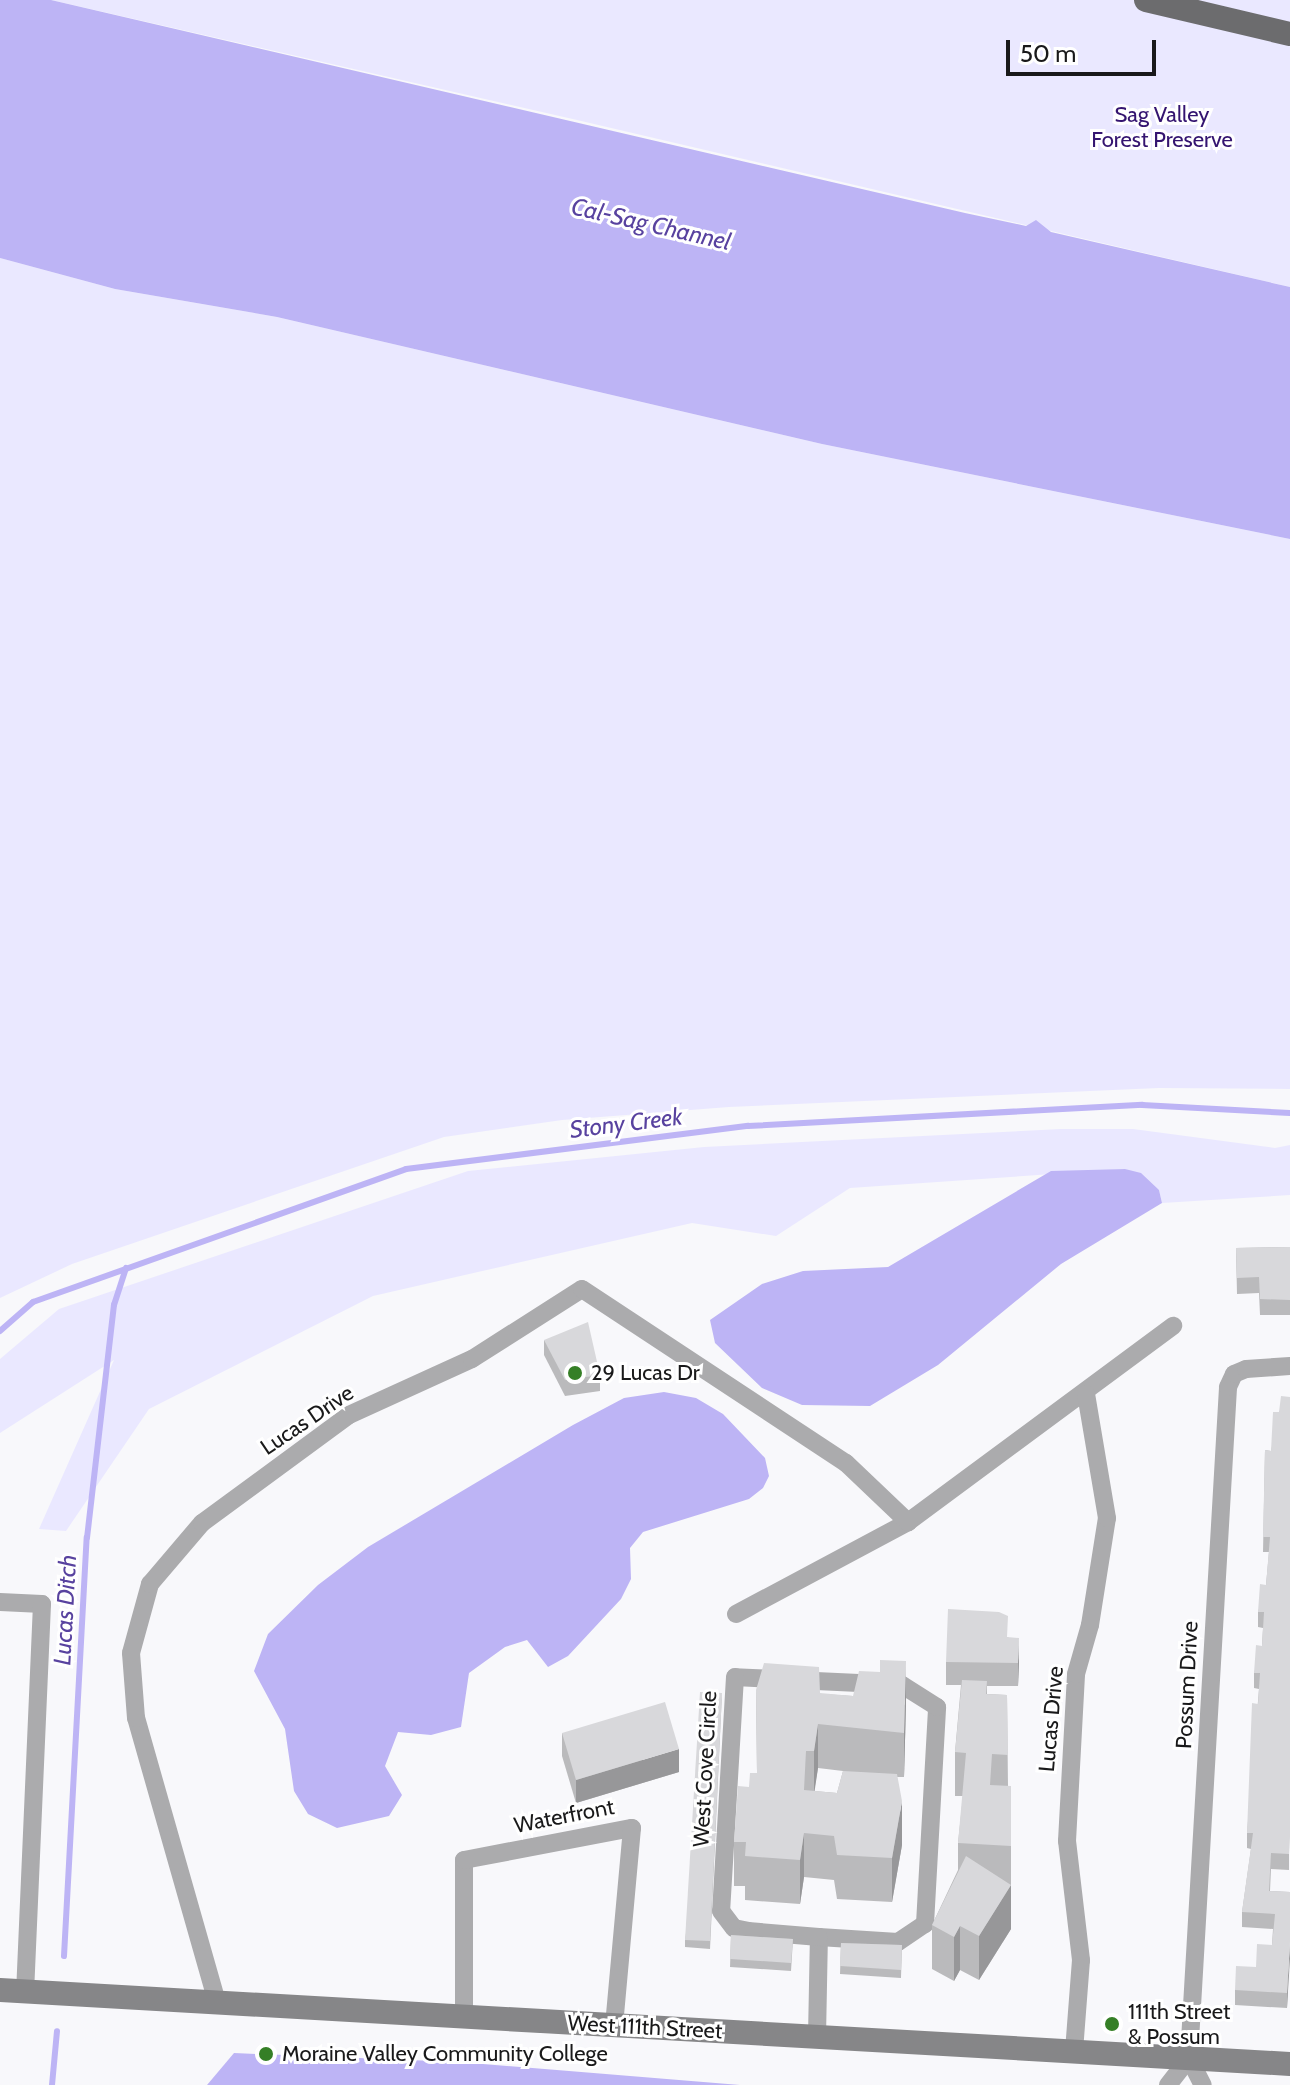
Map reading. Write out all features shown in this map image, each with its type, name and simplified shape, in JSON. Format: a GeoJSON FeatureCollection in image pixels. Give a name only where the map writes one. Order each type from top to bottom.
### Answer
{"type":"FeatureCollection","features":[{"type":"Feature","properties":{"kind":"main road"},"geometry":{"type":"LineString","coordinates":[[1146,0],[1290,34]]}},
{"type":"Feature","properties":{"kind":"main road","name":"West 111th Street"},"geometry":{"type":"LineString","coordinates":[[0,1990],[1290,2064]]}},
{"type":"Feature","properties":{"kind":"street","name":"Lucas Drive"},"geometry":{"type":"LineString","coordinates":[[217,2002],[136,1718],[131,1653],[150,1584],[202,1523],[349,1415],[472,1359],[582,1289],[846,1463],[908,1522]]}},
{"type":"Feature","properties":{"kind":"street"},"geometry":{"type":"LineString","coordinates":[[736,1614],[908,1522],[1086,1394],[1173,1326]]}},
{"type":"Feature","properties":{"kind":"street","name":"Possum Drive"},"geometry":{"type":"LineString","coordinates":[[1189,2058],[1228,1387],[1234,1374],[1246,1369],[1290,1366]]}},
{"type":"Feature","properties":{"kind":"street","name":"Lucas Drive"},"geometry":{"type":"LineString","coordinates":[[1074,2051],[1081,1960],[1067,1841],[1075,1689],[1107,1518],[1086,1394]]}},
{"type":"Feature","properties":{"kind":"street"},"geometry":{"type":"LineString","coordinates":[[0,1602],[42,1604],[25,1991]]}},
{"type":"Feature","properties":{"kind":"street","name":"West Cove Circle"},"geometry":{"type":"LineString","coordinates":[[735,1677],[902,1685],[937,1707],[925,1924],[898,1942],[819,1937],[734,1928],[721,1911],[735,1677]]}},
{"type":"Feature","properties":{"kind":"street","name":"Waterfront"},"geometry":{"type":"LineString","coordinates":[[464,2016],[464,1860],[632,1828],[614,2025]]}},
{"type":"Feature","properties":{"kind":"street"},"geometry":{"type":"LineString","coordinates":[[817,2037],[819,1937]]}},
{"type":"Feature","properties":{"kind":"street"},"geometry":{"type":"LineString","coordinates":[[1168,2085],[1189,2058],[1203,2085]]}},
{"type":"Feature","properties":{"kind":"green space","name":"Sag Valley Forest Preserve"},"geometry":{"type":"Polygon","coordinates":[[[51,0],[1290,0],[1290,287],[577,120],[51,0]]]}},
{"type":"Feature","properties":{"kind":"green space"},"geometry":{"type":"Polygon","coordinates":[[[0,258],[115,289],[277,317],[822,444],[1290,539],[1290,1089],[1159,1088],[729,1107],[562,1120],[444,1137],[72,1264],[0,1298],[0,258]]]}},
{"type":"Feature","properties":{"kind":"green space"},"geometry":{"type":"Polygon","coordinates":[[[1061,1129],[1133,1129],[1275,1148],[1290,1145],[1290,1195],[1162,1203],[1159,1190],[1125,1169],[850,1188],[776,1236],[692,1223],[373,1296],[149,1409],[66,1531],[39,1529],[114,1360],[0,1433],[0,1359],[59,1309],[468,1171],[704,1147],[1061,1129]]]}},
{"type":"Feature","properties":{"kind":"water","name":"Cal-Sag Channel"},"geometry":{"type":"Polygon","coordinates":[[[0,0],[51,0],[965,213],[1026,226],[1036,220],[1051,232],[1290,287],[1290,539],[822,444],[277,317],[115,289],[0,258],[0,0]]]}},
{"type":"Feature","properties":{"kind":"water"},"geometry":{"type":"Polygon","coordinates":[[[1125,1169],[1141,1173],[1159,1190],[1162,1203],[1061,1264],[938,1365],[870,1406],[802,1405],[762,1388],[715,1343],[710,1320],[762,1284],[803,1271],[888,1267],[1051,1171],[1125,1169]]]}},
{"type":"Feature","properties":{"kind":"water"},"geometry":{"type":"Polygon","coordinates":[[[664,1392],[696,1398],[723,1414],[765,1458],[769,1476],[763,1488],[749,1499],[643,1532],[630,1548],[631,1579],[621,1599],[568,1656],[548,1667],[527,1640],[505,1647],[469,1673],[461,1727],[431,1735],[398,1732],[385,1766],[402,1795],[389,1816],[337,1828],[308,1814],[294,1791],[285,1729],[254,1671],[268,1634],[318,1585],[368,1547],[624,1398],[664,1392]]]}},
{"type":"Feature","properties":{"kind":"water"},"geometry":{"type":"Polygon","coordinates":[[[234,2053],[459,2062],[740,2085],[207,2085],[234,2053]]]}},
{"type":"Feature","properties":{"kind":"building"},"geometry":{"type":"Polygon","coordinates":[[[1290,1247],[1290,1300],[1260,1299],[1259,1277],[1237,1278],[1236,1248],[1290,1247]]]}},
{"type":"Feature","properties":{"kind":"building","name":"29 Lucas Dr"},"geometry":{"type":"Polygon","coordinates":[[[588,1322],[600,1375],[565,1380],[544,1340],[588,1322]]]}},
{"type":"Feature","properties":{"kind":"building"},"geometry":{"type":"Polygon","coordinates":[[[1281,1396],[1290,1397],[1290,1837],[1289,1854],[1271,1853],[1269,1891],[1290,1892],[1287,1993],[1235,1990],[1236,1966],[1256,1967],[1257,1944],[1272,1945],[1275,1914],[1242,1912],[1253,1833],[1247,1833],[1252,1703],[1258,1704],[1260,1673],[1254,1673],[1256,1645],[1262,1646],[1264,1612],[1258,1612],[1260,1584],[1266,1585],[1270,1537],[1263,1537],[1265,1450],[1271,1451],[1273,1412],[1279,1412],[1281,1396]]]}},
{"type":"Feature","properties":{"kind":"building"},"geometry":{"type":"Polygon","coordinates":[[[948,1609],[999,1612],[1008,1616],[1007,1637],[1019,1638],[1018,1663],[946,1662],[948,1609]]]}},
{"type":"Feature","properties":{"kind":"building"},"geometry":{"type":"Polygon","coordinates":[[[880,1660],[906,1661],[904,1733],[818,1724],[814,1751],[806,1751],[804,1790],[837,1793],[843,1771],[897,1774],[902,1801],[892,1858],[837,1855],[834,1836],[804,1833],[800,1860],[745,1856],[746,1842],[734,1842],[738,1786],[749,1787],[750,1773],[757,1773],[756,1690],[764,1663],[819,1667],[820,1693],[853,1696],[859,1671],[880,1672],[880,1660]]]}},
{"type":"Feature","properties":{"kind":"building"},"geometry":{"type":"Polygon","coordinates":[[[962,1680],[987,1681],[986,1694],[1007,1695],[1008,1755],[992,1754],[990,1785],[1011,1786],[1011,1846],[958,1843],[966,1753],[955,1752],[962,1680]]]}},
{"type":"Feature","properties":{"kind":"building"},"geometry":{"type":"Polygon","coordinates":[[[700,1692],[722,1693],[710,1941],[685,1940],[700,1692]]]}},
{"type":"Feature","properties":{"kind":"building"},"geometry":{"type":"Polygon","coordinates":[[[665,1702],[679,1749],[576,1780],[562,1733],[665,1702]]]}},
{"type":"Feature","properties":{"kind":"building"},"geometry":{"type":"Polygon","coordinates":[[[966,1856],[1011,1885],[979,1936],[960,1926],[954,1937],[932,1925],[966,1856]]]}},
{"type":"Feature","properties":{"kind":"building"},"geometry":{"type":"Polygon","coordinates":[[[731,1935],[793,1939],[791,1963],[730,1959],[731,1935]]]}},
{"type":"Feature","properties":{"kind":"building"},"geometry":{"type":"Polygon","coordinates":[[[841,1943],[902,1945],[901,1970],[840,1966],[841,1943]]]}},
{"type":"Feature","properties":{"kind":"waterway","name":"Stony Creek"},"geometry":{"type":"LineString","coordinates":[[0,1331],[33,1302],[406,1169],[748,1126],[1142,1105],[1290,1113]]}},
{"type":"Feature","properties":{"kind":"waterway","name":"Lucas Ditch"},"geometry":{"type":"LineString","coordinates":[[64,1956],[87,1538],[114,1305],[126,1268]]}},
{"type":"Feature","properties":{"kind":"waterway","name":"Lucas Ditch"},"geometry":{"type":"LineString","coordinates":[[52,2085],[57,2031]]}},
{"type":"Feature","properties":{"kind":"place","name":"29 Lucas Dr"},"geometry":{"type":"Point","coordinates":[575,1373]}},
{"type":"Feature","properties":{"kind":"place","name":"111th Street & Possum"},"geometry":{"type":"Point","coordinates":[1112,2024]}},
{"type":"Feature","properties":{"kind":"place","name":"Moraine Valley Community College"},"geometry":{"type":"Point","coordinates":[266,2054]}}]}
